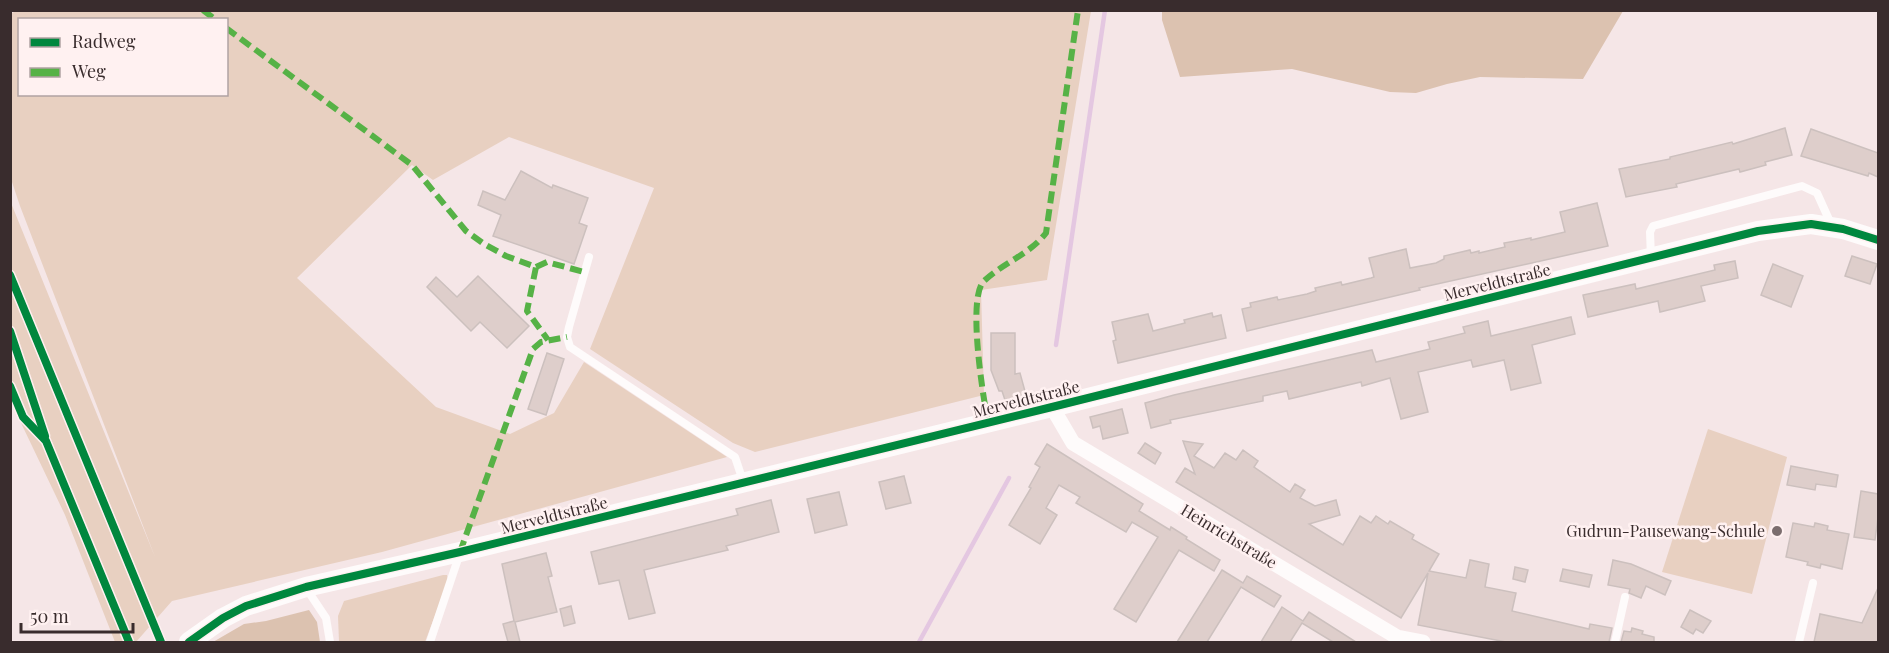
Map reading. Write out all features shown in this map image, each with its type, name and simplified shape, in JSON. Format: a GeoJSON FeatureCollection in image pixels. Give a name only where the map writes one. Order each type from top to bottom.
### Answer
{"type":"FeatureCollection","features":[{"type":"Feature","properties":{"kind":"main road","name":"Merveldtstraße"},"geometry":{"type":"LineString","coordinates":[[189,642],[223,618],[246,606],[306,587],[460,552],[1052,407],[1758,231],[1810,224],[1878,240]]}},
{"type":"Feature","properties":{"kind":"street","name":"Heinrichstraße"},"geometry":{"type":"LineString","coordinates":[[1052,407],[1074,442],[1397,637],[1423,642]]}},
{"type":"Feature","properties":{"kind":"lane"},"geometry":{"type":"LineString","coordinates":[[1652,257],[1650,232],[1653,226],[1802,186],[1817,193],[1833,228]]}},
{"type":"Feature","properties":{"kind":"lane"},"geometry":{"type":"LineString","coordinates":[[589,257],[569,327],[567,337],[570,347],[735,457],[744,482]]}},
{"type":"Feature","properties":{"kind":"lane"},"geometry":{"type":"LineString","coordinates":[[430,642],[460,552]]}},
{"type":"Feature","properties":{"kind":"lane"},"geometry":{"type":"LineString","coordinates":[[1799,642],[1813,583]]}},
{"type":"Feature","properties":{"kind":"lane"},"geometry":{"type":"LineString","coordinates":[[306,587],[326,618],[330,642]]}},
{"type":"Feature","properties":{"kind":"lane"},"geometry":{"type":"LineString","coordinates":[[1615,642],[1625,597]]}},
{"type":"Feature","properties":{"kind":"shaded area"},"geometry":{"type":"Polygon","coordinates":[[[16,10],[1091,11],[1047,280],[981,290],[984,395],[755,452],[733,443],[590,349],[654,188],[509,137],[433,180],[412,165],[297,278],[436,407],[510,434],[554,413],[584,362],[727,457],[382,552],[172,601],[136,642],[115,642],[65,515],[11,402],[11,203],[155,557],[10,176],[10,14],[16,10]]]}},
{"type":"Feature","properties":{"kind":"shaded area"},"geometry":{"type":"Polygon","coordinates":[[[1162,10],[1623,11],[1583,79],[1480,77],[1416,93],[1390,92],[1292,69],[1180,77],[1162,20],[1162,10]]]}},
{"type":"Feature","properties":{"kind":"shaded area"},"geometry":{"type":"Polygon","coordinates":[[[1708,429],[1787,457],[1752,594],[1662,572],[1708,429]]]}},
{"type":"Feature","properties":{"kind":"shaded area"},"geometry":{"type":"Polygon","coordinates":[[[447,575],[448,581],[425,642],[339,642],[338,616],[344,601],[447,575]]]}},
{"type":"Feature","properties":{"kind":"shaded area"},"geometry":{"type":"Polygon","coordinates":[[[309,610],[317,622],[320,642],[213,642],[244,624],[309,610]]]}},
{"type":"Feature","properties":{"kind":"building"},"geometry":{"type":"Polygon","coordinates":[[[1785,128],[1792,155],[1740,172],[1739,169],[1676,184],[1677,187],[1626,197],[1619,169],[1670,159],[1670,157],[1732,142],[1733,144],[1785,128]]]}},
{"type":"Feature","properties":{"kind":"building"},"geometry":{"type":"Polygon","coordinates":[[[1811,129],[1878,153],[1878,177],[1801,156],[1811,129]]]}},
{"type":"Feature","properties":{"kind":"building"},"geometry":{"type":"Polygon","coordinates":[[[521,171],[552,188],[553,185],[588,198],[579,223],[587,226],[574,264],[493,236],[501,215],[478,205],[483,191],[505,200],[521,171]]]}},
{"type":"Feature","properties":{"kind":"building"},"geometry":{"type":"Polygon","coordinates":[[[1597,203],[1608,246],[1419,288],[1420,290],[1247,331],[1242,309],[1251,307],[1250,303],[1307,294],[1316,291],[1315,288],[1341,282],[1342,285],[1374,277],[1369,258],[1406,249],[1410,268],[1436,263],[1444,259],[1444,256],[1470,250],[1471,253],[1479,251],[1479,253],[1505,247],[1504,243],[1531,238],[1531,240],[1565,232],[1560,212],[1597,203]]]}},
{"type":"Feature","properties":{"kind":"building"},"geometry":{"type":"Polygon","coordinates":[[[1852,256],[1877,264],[1870,284],[1845,276],[1852,256]]]}},
{"type":"Feature","properties":{"kind":"building"},"geometry":{"type":"Polygon","coordinates":[[[1735,261],[1738,278],[1701,286],[1705,301],[1660,312],[1658,301],[1588,317],[1583,295],[1635,284],[1636,289],[1715,270],[1714,265],[1735,261]]]}},
{"type":"Feature","properties":{"kind":"building"},"geometry":{"type":"Polygon","coordinates":[[[1773,264],[1803,276],[1791,307],[1761,295],[1773,264]]]}},
{"type":"Feature","properties":{"kind":"building"},"geometry":{"type":"Polygon","coordinates":[[[478,276],[529,326],[507,348],[480,322],[471,331],[427,287],[436,277],[457,297],[478,276]]]}},
{"type":"Feature","properties":{"kind":"building"},"geometry":{"type":"Polygon","coordinates":[[[1212,313],[1213,317],[1221,315],[1226,338],[1118,363],[1112,322],[1148,314],[1153,331],[1212,313]]]}},
{"type":"Feature","properties":{"kind":"building"},"geometry":{"type":"Polygon","coordinates":[[[1571,317],[1575,334],[1532,345],[1541,383],[1511,390],[1504,360],[1473,367],[1471,360],[1418,372],[1428,412],[1401,419],[1390,378],[1362,386],[1361,382],[1289,399],[1287,391],[1263,396],[1263,401],[1170,420],[1171,423],[1151,428],[1145,403],[1372,350],[1376,362],[1430,349],[1428,342],[1465,333],[1463,327],[1488,321],[1491,336],[1571,317]]]}},
{"type":"Feature","properties":{"kind":"building"},"geometry":{"type":"Polygon","coordinates":[[[991,333],[1015,333],[1015,374],[1020,373],[1026,395],[1005,400],[1002,391],[999,391],[991,370],[991,333]]]}},
{"type":"Feature","properties":{"kind":"building"},"geometry":{"type":"Polygon","coordinates":[[[547,353],[564,359],[546,415],[528,409],[547,353]]]}},
{"type":"Feature","properties":{"kind":"building"},"geometry":{"type":"Polygon","coordinates":[[[1122,409],[1128,433],[1103,439],[1100,426],[1093,428],[1090,417],[1122,409]]]}},
{"type":"Feature","properties":{"kind":"building"},"geometry":{"type":"Polygon","coordinates":[[[1183,441],[1203,444],[1194,456],[1214,468],[1225,453],[1236,460],[1243,450],[1258,461],[1254,467],[1290,492],[1295,484],[1305,490],[1300,498],[1315,506],[1336,500],[1340,515],[1309,524],[1343,545],[1360,516],[1371,523],[1376,516],[1388,524],[1390,521],[1414,535],[1412,539],[1439,554],[1429,571],[1466,578],[1470,560],[1489,564],[1485,587],[1516,593],[1512,611],[1589,629],[1590,624],[1612,628],[1609,642],[1506,642],[1418,625],[1428,573],[1401,618],[1176,482],[1185,468],[1195,474],[1183,441]]]}},
{"type":"Feature","properties":{"kind":"building"},"geometry":{"type":"Polygon","coordinates":[[[1145,443],[1161,453],[1155,464],[1138,453],[1145,443]]]}},
{"type":"Feature","properties":{"kind":"building"},"geometry":{"type":"Polygon","coordinates":[[[1047,444],[1143,504],[1139,511],[1170,530],[1171,527],[1220,560],[1214,571],[1179,550],[1136,622],[1114,609],[1158,537],[1132,522],[1126,532],[1076,503],[1080,497],[1059,485],[1046,508],[1057,515],[1040,544],[1009,525],[1031,488],[1029,487],[1040,467],[1035,464],[1047,444]]]}},
{"type":"Feature","properties":{"kind":"building"},"geometry":{"type":"Polygon","coordinates":[[[1791,466],[1838,475],[1836,487],[1816,484],[1815,490],[1787,485],[1791,466]]]}},
{"type":"Feature","properties":{"kind":"building"},"geometry":{"type":"Polygon","coordinates":[[[904,476],[911,503],[886,509],[879,482],[904,476]]]}},
{"type":"Feature","properties":{"kind":"building"},"geometry":{"type":"Polygon","coordinates":[[[1861,491],[1878,494],[1875,540],[1854,537],[1861,491]]]}},
{"type":"Feature","properties":{"kind":"building"},"geometry":{"type":"Polygon","coordinates":[[[839,492],[847,525],[815,533],[807,499],[839,492]]]}},
{"type":"Feature","properties":{"kind":"building"},"geometry":{"type":"Polygon","coordinates":[[[771,500],[779,532],[726,546],[728,550],[644,570],[655,613],[629,619],[619,580],[599,584],[591,552],[738,515],[736,509],[771,500]]]}},
{"type":"Feature","properties":{"kind":"building"},"geometry":{"type":"Polygon","coordinates":[[[1793,523],[1814,527],[1815,523],[1828,526],[1827,530],[1849,534],[1842,569],[1821,564],[1820,568],[1807,565],[1808,562],[1786,557],[1793,523]]]}},
{"type":"Feature","properties":{"kind":"building"},"geometry":{"type":"Polygon","coordinates":[[[546,553],[552,576],[548,577],[557,612],[515,622],[520,642],[508,642],[503,624],[514,621],[502,564],[546,553]]]}},
{"type":"Feature","properties":{"kind":"building"},"geometry":{"type":"Polygon","coordinates":[[[1613,560],[1631,564],[1671,581],[1665,595],[1646,586],[1641,598],[1629,593],[1630,589],[1608,585],[1613,560]]]}},
{"type":"Feature","properties":{"kind":"building"},"geometry":{"type":"Polygon","coordinates":[[[1515,567],[1528,570],[1525,582],[1513,579],[1515,567]]]}},
{"type":"Feature","properties":{"kind":"building"},"geometry":{"type":"Polygon","coordinates":[[[1563,569],[1592,575],[1589,587],[1560,581],[1563,569]]]}},
{"type":"Feature","properties":{"kind":"building"},"geometry":{"type":"Polygon","coordinates":[[[1222,570],[1243,583],[1247,576],[1281,596],[1274,607],[1241,587],[1207,642],[1177,642],[1222,570]]]}},
{"type":"Feature","properties":{"kind":"building"},"geometry":{"type":"Polygon","coordinates":[[[1878,588],[1878,642],[1814,642],[1820,614],[1862,623],[1878,588]]]}},
{"type":"Feature","properties":{"kind":"building"},"geometry":{"type":"Polygon","coordinates":[[[571,606],[575,623],[564,626],[560,609],[571,606]]]}},
{"type":"Feature","properties":{"kind":"building"},"geometry":{"type":"Polygon","coordinates":[[[1282,607],[1303,621],[1309,612],[1356,642],[1333,642],[1302,623],[1290,642],[1261,642],[1282,607]]]}},
{"type":"Feature","properties":{"kind":"building"},"geometry":{"type":"Polygon","coordinates":[[[1690,610],[1711,621],[1703,633],[1696,629],[1693,634],[1681,627],[1690,610]]]}},
{"type":"Feature","properties":{"kind":"building"},"geometry":{"type":"Polygon","coordinates":[[[1632,628],[1654,637],[1654,642],[1621,642],[1624,631],[1631,632],[1632,628]]]}},
{"type":"Feature","properties":{"kind":"waterway"},"geometry":{"type":"LineString","coordinates":[[1056,345],[1105,10]]}},
{"type":"Feature","properties":{"kind":"waterway"},"geometry":{"type":"LineString","coordinates":[[919,642],[1009,478]]}},
{"type":"Feature","properties":{"kind":"marked path"},"geometry":{"type":"LineString","coordinates":[[203,10],[213,18]]}},
{"type":"Feature","properties":{"kind":"marked path"},"geometry":{"type":"LineString","coordinates":[[988,422],[976,326],[979,291],[984,281],[1032,247],[1046,233],[1078,10]]}},
{"type":"Feature","properties":{"kind":"marked path"},"geometry":{"type":"LineString","coordinates":[[228,29],[412,165],[466,231],[506,256],[536,267],[527,311],[548,340]]}},
{"type":"Feature","properties":{"kind":"marked path"},"geometry":{"type":"LineString","coordinates":[[536,267],[547,262],[584,272]]}},
{"type":"Feature","properties":{"kind":"marked path"},"geometry":{"type":"LineString","coordinates":[[460,552],[533,349],[541,342],[567,337]]}},
{"type":"Feature","properties":{"kind":"cycle path"},"geometry":{"type":"LineString","coordinates":[[189,642],[223,618],[246,606],[306,587],[460,552],[1052,407],[1758,231],[1811,224],[1843,229],[1878,240]]}},
{"type":"Feature","properties":{"kind":"cycle path"},"geometry":{"type":"LineString","coordinates":[[10,275],[161,642]]}},
{"type":"Feature","properties":{"kind":"cycle path"},"geometry":{"type":"LineString","coordinates":[[10,331],[45,436]]}},
{"type":"Feature","properties":{"kind":"cycle path"},"geometry":{"type":"LineString","coordinates":[[10,386],[23,417],[46,441],[129,642]]}},
{"type":"Feature","properties":{"kind":"place","name":"Gudrun-Pausewang-Schule"},"geometry":{"type":"Point","coordinates":[1777,531]}}]}
